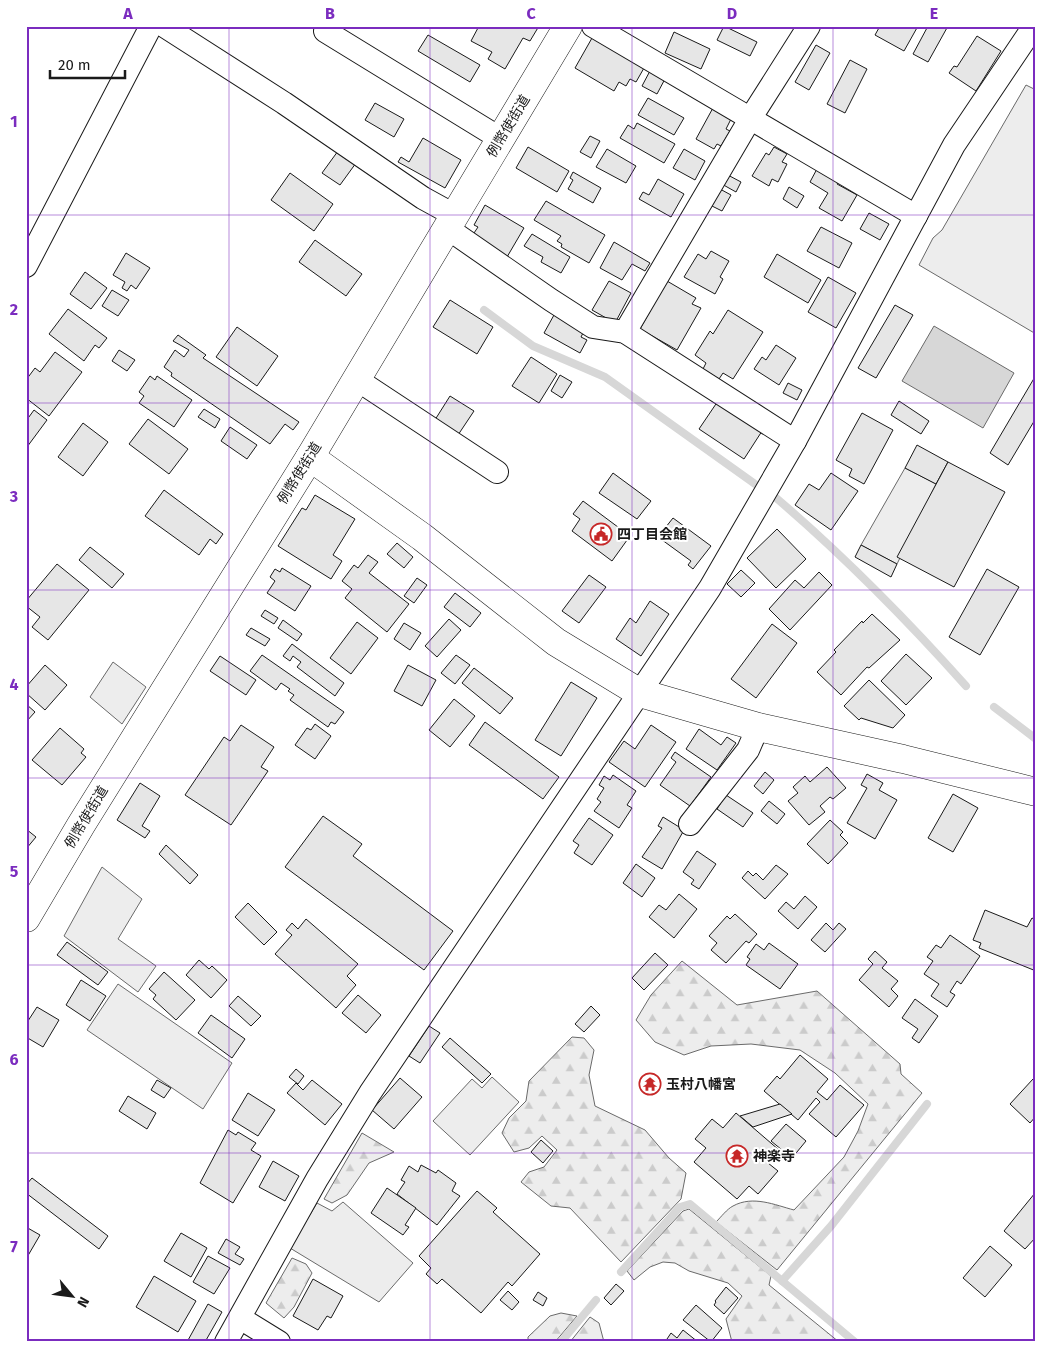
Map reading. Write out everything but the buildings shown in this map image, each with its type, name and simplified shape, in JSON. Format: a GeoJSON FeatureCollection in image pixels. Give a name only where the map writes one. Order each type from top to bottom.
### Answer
{"type":"FeatureCollection","features":[{"type":"Feature","properties":{"kind":"main road","name":"例幣使街道"},"geometry":{"type":"LineString","coordinates":[[26,918],[89,810],[310,457],[568,26]]}},
{"type":"Feature","properties":{"kind":"main road"},"geometry":{"type":"LineString","coordinates":[[310,457],[422,537],[556,642],[640,693],[758,727],[903,759],[1036,792]]}},
{"type":"Feature","properties":{"kind":"street"},"geometry":{"type":"LineString","coordinates":[[26,266],[47,222],[89,148],[151,26]]}},
{"type":"Feature","properties":{"kind":"street"},"geometry":{"type":"LineString","coordinates":[[164,26],[284,103],[423,198],[551,300],[594,327],[625,332],[794,441]]}},
{"type":"Feature","properties":{"kind":"street"},"geometry":{"type":"LineString","coordinates":[[594,26],[916,216]]}},
{"type":"Feature","properties":{"kind":"street"},"geometry":{"type":"LineString","coordinates":[[625,332],[750,119],[809,26]]}},
{"type":"Feature","properties":{"kind":"street"},"geometry":{"type":"LineString","coordinates":[[226,1342],[318,1179],[370,1093],[725,565],[954,146],[1034,26]]}},
{"type":"Feature","properties":{"kind":"street"},"geometry":{"type":"LineString","coordinates":[[325,31],[500,139]]}},
{"type":"Feature","properties":{"kind":"street"},"geometry":{"type":"LineString","coordinates":[[356,379],[497,472]]}},
{"type":"Feature","properties":{"kind":"street"},"geometry":{"type":"LineString","coordinates":[[690,824],[748,750],[758,727]]}},
{"type":"Feature","properties":{"kind":"street"},"geometry":{"type":"LineString","coordinates":[[240,1318],[279,1342]]}},
{"type":"Feature","properties":{"kind":"shaded area"},"geometry":{"type":"Polygon","coordinates":[[[1026,85],[1036,90],[1036,334],[919,265],[933,238],[942,230],[1026,85]]]}},
{"type":"Feature","properties":{"kind":"shaded area"},"geometry":{"type":"Polygon","coordinates":[[[934,326],[1014,373],[983,428],[902,381],[934,326]]]}},
{"type":"Feature","properties":{"kind":"shaded area"},"geometry":{"type":"Polygon","coordinates":[[[905,468],[936,484],[897,564],[861,545],[905,468]]]}},
{"type":"Feature","properties":{"kind":"shaded area"},"geometry":{"type":"Polygon","coordinates":[[[113,662],[146,687],[122,724],[90,697],[113,662]]]}},
{"type":"Feature","properties":{"kind":"shaded area"},"geometry":{"type":"Polygon","coordinates":[[[102,867],[142,899],[118,939],[156,966],[138,992],[64,936],[102,867]]]}},
{"type":"Feature","properties":{"kind":"shaded area"},"geometry":{"type":"Polygon","coordinates":[[[118,984],[232,1063],[203,1109],[87,1030],[118,984]]]}},
{"type":"Feature","properties":{"kind":"shaded area"},"geometry":{"type":"Polygon","coordinates":[[[492,1077],[519,1102],[470,1155],[433,1121],[472,1079],[482,1088],[492,1077]]]}},
{"type":"Feature","properties":{"kind":"shaded area"},"geometry":{"type":"Polygon","coordinates":[[[343,1202],[413,1263],[379,1302],[290,1248],[317,1203],[332,1211],[343,1202]]]}},
{"type":"Feature","properties":{"kind":"green space"},"geometry":{"type":"Polygon","coordinates":[[[682,961],[737,1005],[817,991],[900,1064],[901,1074],[922,1093],[777,1270],[716,1222],[731,1207],[748,1201],[764,1202],[794,1210],[844,1157],[858,1131],[868,1104],[835,1073],[800,1050],[751,1044],[711,1046],[684,1055],[655,1042],[636,1020],[651,995],[682,961]]]}},
{"type":"Feature","properties":{"kind":"green space"},"geometry":{"type":"Polygon","coordinates":[[[572,1037],[584,1038],[594,1050],[589,1075],[595,1106],[645,1130],[669,1158],[686,1173],[681,1199],[621,1262],[570,1208],[551,1206],[521,1182],[529,1172],[544,1167],[557,1150],[542,1136],[529,1148],[514,1152],[502,1133],[509,1118],[526,1101],[529,1081],[572,1037]]]}},
{"type":"Feature","properties":{"kind":"green space"},"geometry":{"type":"Polygon","coordinates":[[[362,1133],[394,1152],[369,1163],[347,1195],[332,1203],[324,1199],[362,1133]]]}},
{"type":"Feature","properties":{"kind":"green space"},"geometry":{"type":"Polygon","coordinates":[[[689,1209],[771,1276],[769,1285],[839,1342],[732,1342],[726,1319],[742,1296],[728,1283],[689,1271],[675,1263],[663,1262],[650,1267],[634,1280],[627,1271],[683,1211],[689,1209]]]}},
{"type":"Feature","properties":{"kind":"green space"},"geometry":{"type":"Polygon","coordinates":[[[292,1258],[306,1264],[312,1273],[294,1307],[284,1318],[266,1303],[292,1258]]]}},
{"type":"Feature","properties":{"kind":"green space"},"geometry":{"type":"Polygon","coordinates":[[[561,1313],[577,1316],[555,1342],[528,1342],[528,1337],[550,1316],[561,1313]]]}},
{"type":"Feature","properties":{"kind":"green space"},"geometry":{"type":"Polygon","coordinates":[[[590,1317],[599,1323],[604,1342],[570,1342],[590,1317]]]}},
{"type":"Feature","properties":{"kind":"waterway"},"geometry":{"type":"LineString","coordinates":[[484,310],[533,346],[605,377],[755,484]]}},
{"type":"Feature","properties":{"kind":"waterway"},"geometry":{"type":"LineString","coordinates":[[775,497],[874,588],[966,686]]}},
{"type":"Feature","properties":{"kind":"waterway"},"geometry":{"type":"LineString","coordinates":[[994,707],[1036,739]]}},
{"type":"Feature","properties":{"kind":"waterway"},"geometry":{"type":"LineString","coordinates":[[782,1281],[831,1226],[927,1104]]}},
{"type":"Feature","properties":{"kind":"waterway"},"geometry":{"type":"LineString","coordinates":[[621,1272],[680,1207],[690,1204],[855,1342]]}},
{"type":"Feature","properties":{"kind":"waterway"},"geometry":{"type":"LineString","coordinates":[[561,1342],[596,1300]]}},
{"type":"Feature","properties":{"kind":"place","name":"四丁目会館"},"geometry":{"type":"Point","coordinates":[601,534]}},
{"type":"Feature","properties":{"kind":"place","name":"玉村八幡宮"},"geometry":{"type":"Point","coordinates":[650,1084]}},
{"type":"Feature","properties":{"kind":"place","name":"神楽寺"},"geometry":{"type":"Point","coordinates":[737,1156]}}]}
